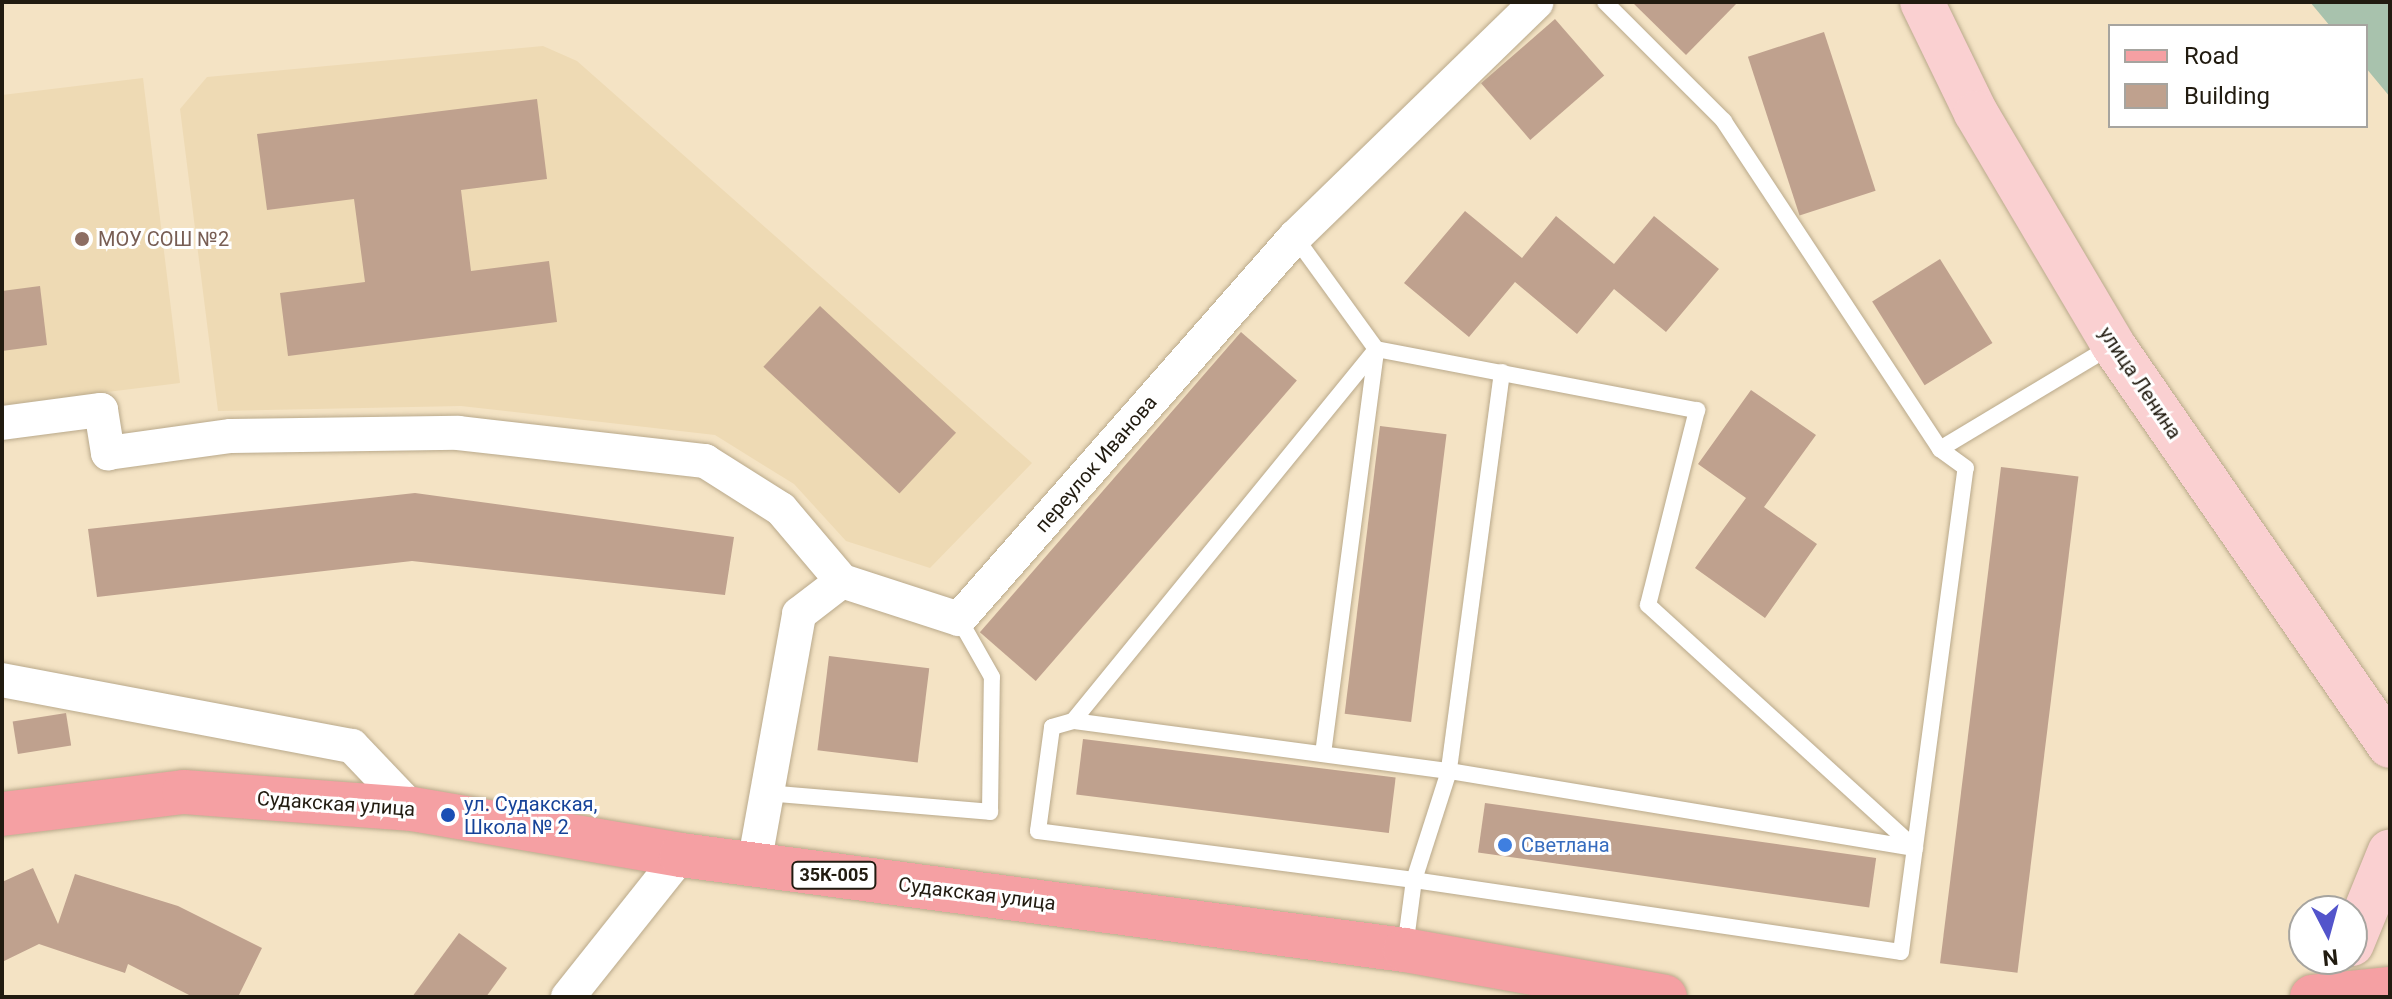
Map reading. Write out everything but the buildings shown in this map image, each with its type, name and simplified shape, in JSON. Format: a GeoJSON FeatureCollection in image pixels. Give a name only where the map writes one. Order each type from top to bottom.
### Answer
{"type":"FeatureCollection","features":[{"type":"Feature","properties":{"kind":"main road","name":"улица Ленина"},"geometry":{"type":"LineString","coordinates":[[1922,2],[1976,113],[2113,345],[2390,746]]}},
{"type":"Feature","properties":{"kind":"main road","name":"Судакская улица"},"geometry":{"type":"LineString","coordinates":[[2,814],[184,792],[412,809],[681,855],[1405,950],[1665,997]]}},
{"type":"Feature","properties":{"kind":"main road"},"geometry":{"type":"LineString","coordinates":[[2368,905],[2390,851]]}},
{"type":"Feature","properties":{"kind":"main road"},"geometry":{"type":"LineString","coordinates":[[2330,983],[2390,989]]}},
{"type":"Feature","properties":{"kind":"street","name":"переулок Иванова"},"geometry":{"type":"LineString","coordinates":[[959,619],[1295,237],[1537,2]]}},
{"type":"Feature","properties":{"kind":"street"},"geometry":{"type":"LineString","coordinates":[[2,423],[101,410],[108,453],[231,436],[458,433],[705,461],[781,509],[842,581],[959,619]]}},
{"type":"Feature","properties":{"kind":"street"},"geometry":{"type":"LineString","coordinates":[[754,865],[799,614],[842,581]]}},
{"type":"Feature","properties":{"kind":"street"},"geometry":{"type":"LineString","coordinates":[[2,680],[352,746],[412,809]]}},
{"type":"Feature","properties":{"kind":"street"},"geometry":{"type":"LineString","coordinates":[[568,997],[681,855]]}},
{"type":"Feature","properties":{"kind":"lane"},"geometry":{"type":"LineString","coordinates":[[1605,2],[1724,121],[1940,449],[1966,468],[1915,848],[1901,952],[1414,880],[1038,831],[1052,727],[1073,721],[1449,771],[1915,848]]}},
{"type":"Feature","properties":{"kind":"lane"},"geometry":{"type":"LineString","coordinates":[[1295,237],[1376,349],[1323,754]]}},
{"type":"Feature","properties":{"kind":"lane"},"geometry":{"type":"LineString","coordinates":[[1940,449],[2113,345]]}},
{"type":"Feature","properties":{"kind":"lane"},"geometry":{"type":"LineString","coordinates":[[1376,349],[1697,410],[1648,605],[1915,848]]}},
{"type":"Feature","properties":{"kind":"lane"},"geometry":{"type":"LineString","coordinates":[[1073,721],[1376,349]]}},
{"type":"Feature","properties":{"kind":"lane"},"geometry":{"type":"LineString","coordinates":[[1405,950],[1414,880],[1449,771],[1502,372]]}},
{"type":"Feature","properties":{"kind":"lane"},"geometry":{"type":"LineString","coordinates":[[765,793],[990,812],[992,677],[959,619]]}},
{"type":"Feature","properties":{"kind":"shaded area"},"geometry":{"type":"Polygon","coordinates":[[[543,46],[577,61],[1032,463],[930,568],[846,541],[794,484],[715,435],[461,406],[218,411],[180,109],[207,77],[543,46]]]}},
{"type":"Feature","properties":{"kind":"shaded area","name":"МОУ СОШ №2"},"geometry":{"type":"Polygon","coordinates":[[[143,78],[180,383],[2,405],[2,95],[143,78]]]}},
{"type":"Feature","properties":{"kind":"green space"},"geometry":{"type":"Polygon","coordinates":[[[2310,2],[2390,2],[2390,97],[2368,70],[2368,24],[2328,24],[2310,2]]]}},
{"type":"Feature","properties":{"kind":"place","name":"МОУ СОШ №2"},"geometry":{"type":"Point","coordinates":[82,239]}},
{"type":"Feature","properties":{"kind":"place","name":"ул. Судакская, Школа № 2"},"geometry":{"type":"Point","coordinates":[448,815]}},
{"type":"Feature","properties":{"kind":"place","name":"Светлана"},"geometry":{"type":"Point","coordinates":[1505,845]}}]}
